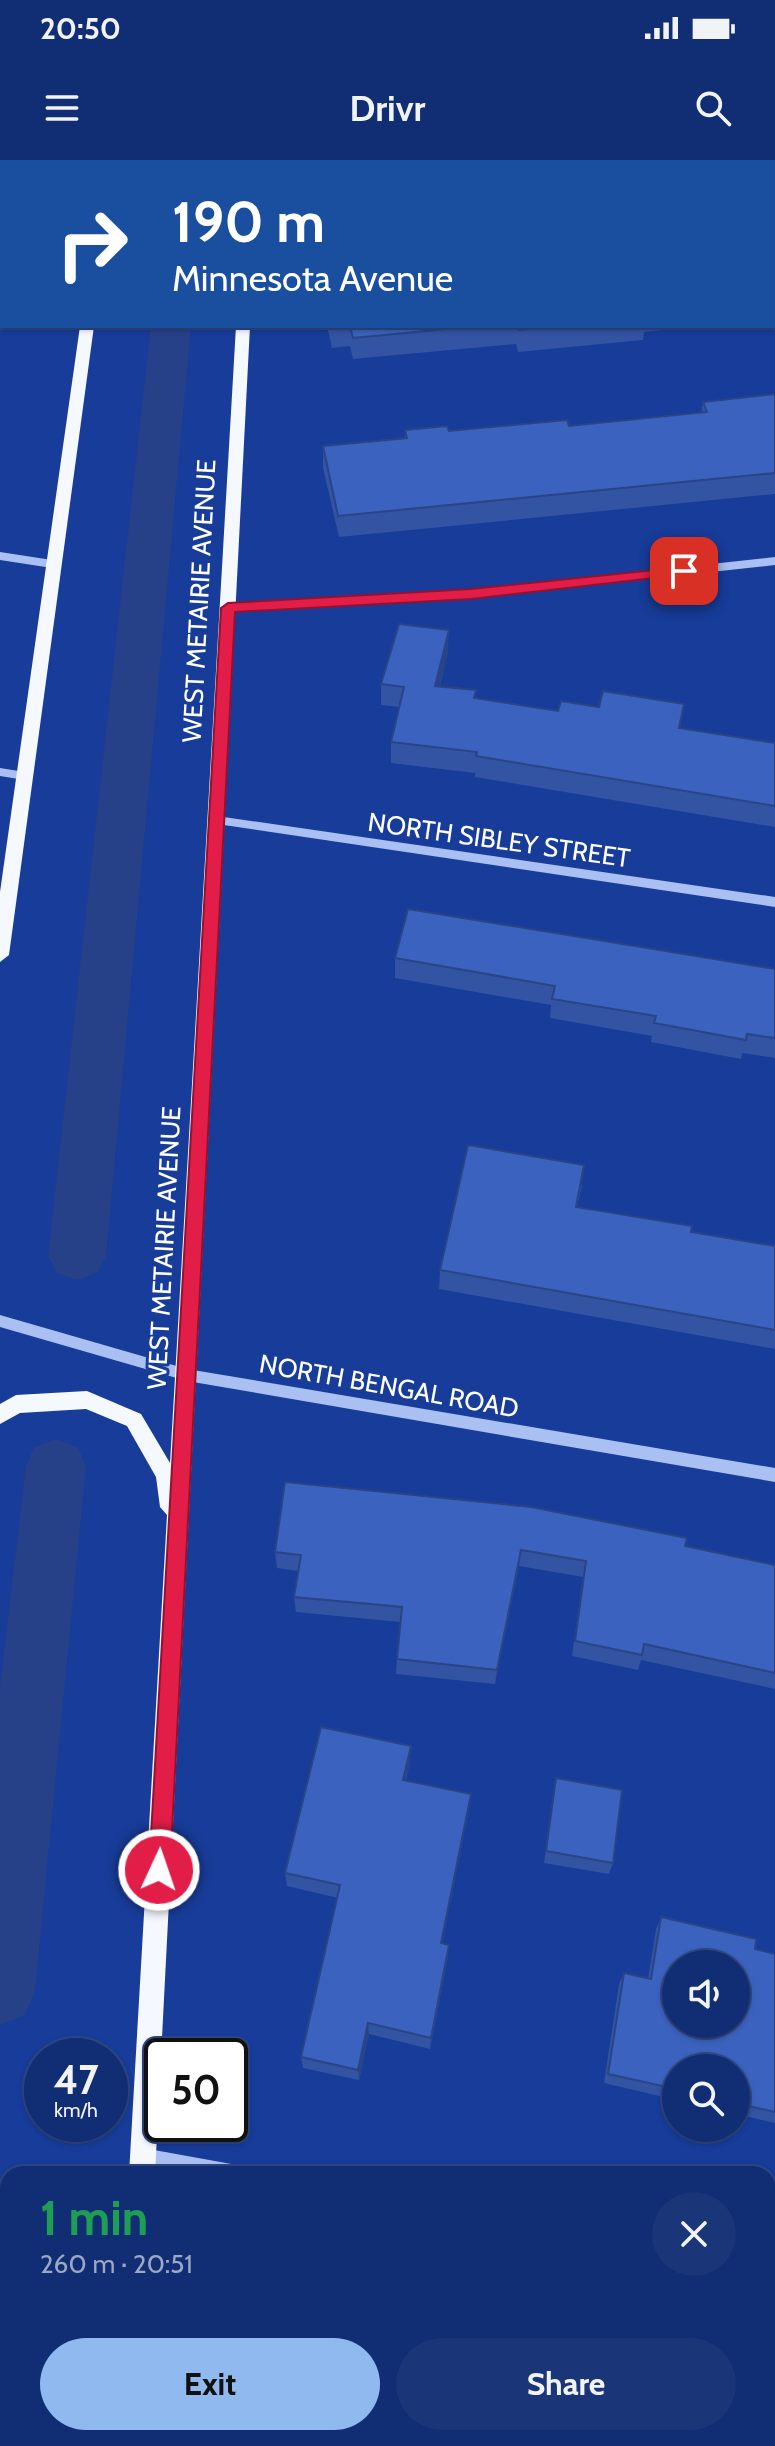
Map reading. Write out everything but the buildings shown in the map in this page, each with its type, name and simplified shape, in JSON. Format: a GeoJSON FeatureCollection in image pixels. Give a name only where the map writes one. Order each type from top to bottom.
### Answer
{"type":"FeatureCollection","features":[{"type":"Feature","properties":{"kind":"main road"},"geometry":{"type":"LineString","coordinates":[[0,955],[87,328]]}},
{"type":"Feature","properties":{"kind":"main road","name":"WEST METAIRIE AVENUE"},"geometry":{"type":"LineString","coordinates":[[142,2166],[243,328]]}},
{"type":"Feature","properties":{"kind":"main road"},"geometry":{"type":"LineString","coordinates":[[0,1415],[16,1404],[87,1400],[134,1420],[166,1475],[177,1551]]}},
{"type":"Feature","properties":{"kind":"street"},"geometry":{"type":"LineString","coordinates":[[0,556],[52,564]]}},
{"type":"Feature","properties":{"kind":"street"},"geometry":{"type":"LineString","coordinates":[[228,608],[471,594],[775,561]]}},
{"type":"Feature","properties":{"kind":"street"},"geometry":{"type":"LineString","coordinates":[[0,772],[25,776]]}},
{"type":"Feature","properties":{"kind":"street","name":"NORTH SIBLEY STREET"},"geometry":{"type":"LineString","coordinates":[[217,820],[775,902]]}},
{"type":"Feature","properties":{"kind":"street","name":"NORTH BENGAL ROAD"},"geometry":{"type":"LineString","coordinates":[[0,1321],[187,1375],[775,1475]]}},
{"type":"Feature","properties":{"kind":"waterway"},"geometry":{"type":"LineString","coordinates":[[77,1256],[171,328]]}},
{"type":"Feature","properties":{"kind":"waterway"},"geometry":{"type":"LineString","coordinates":[[0,1990],[56,1466]]}},
{"type":"Feature","properties":{"kind":"route"},"geometry":{"type":"LineString","coordinates":[[159,1870],[228,608],[471,594],[684,571]]}}]}
